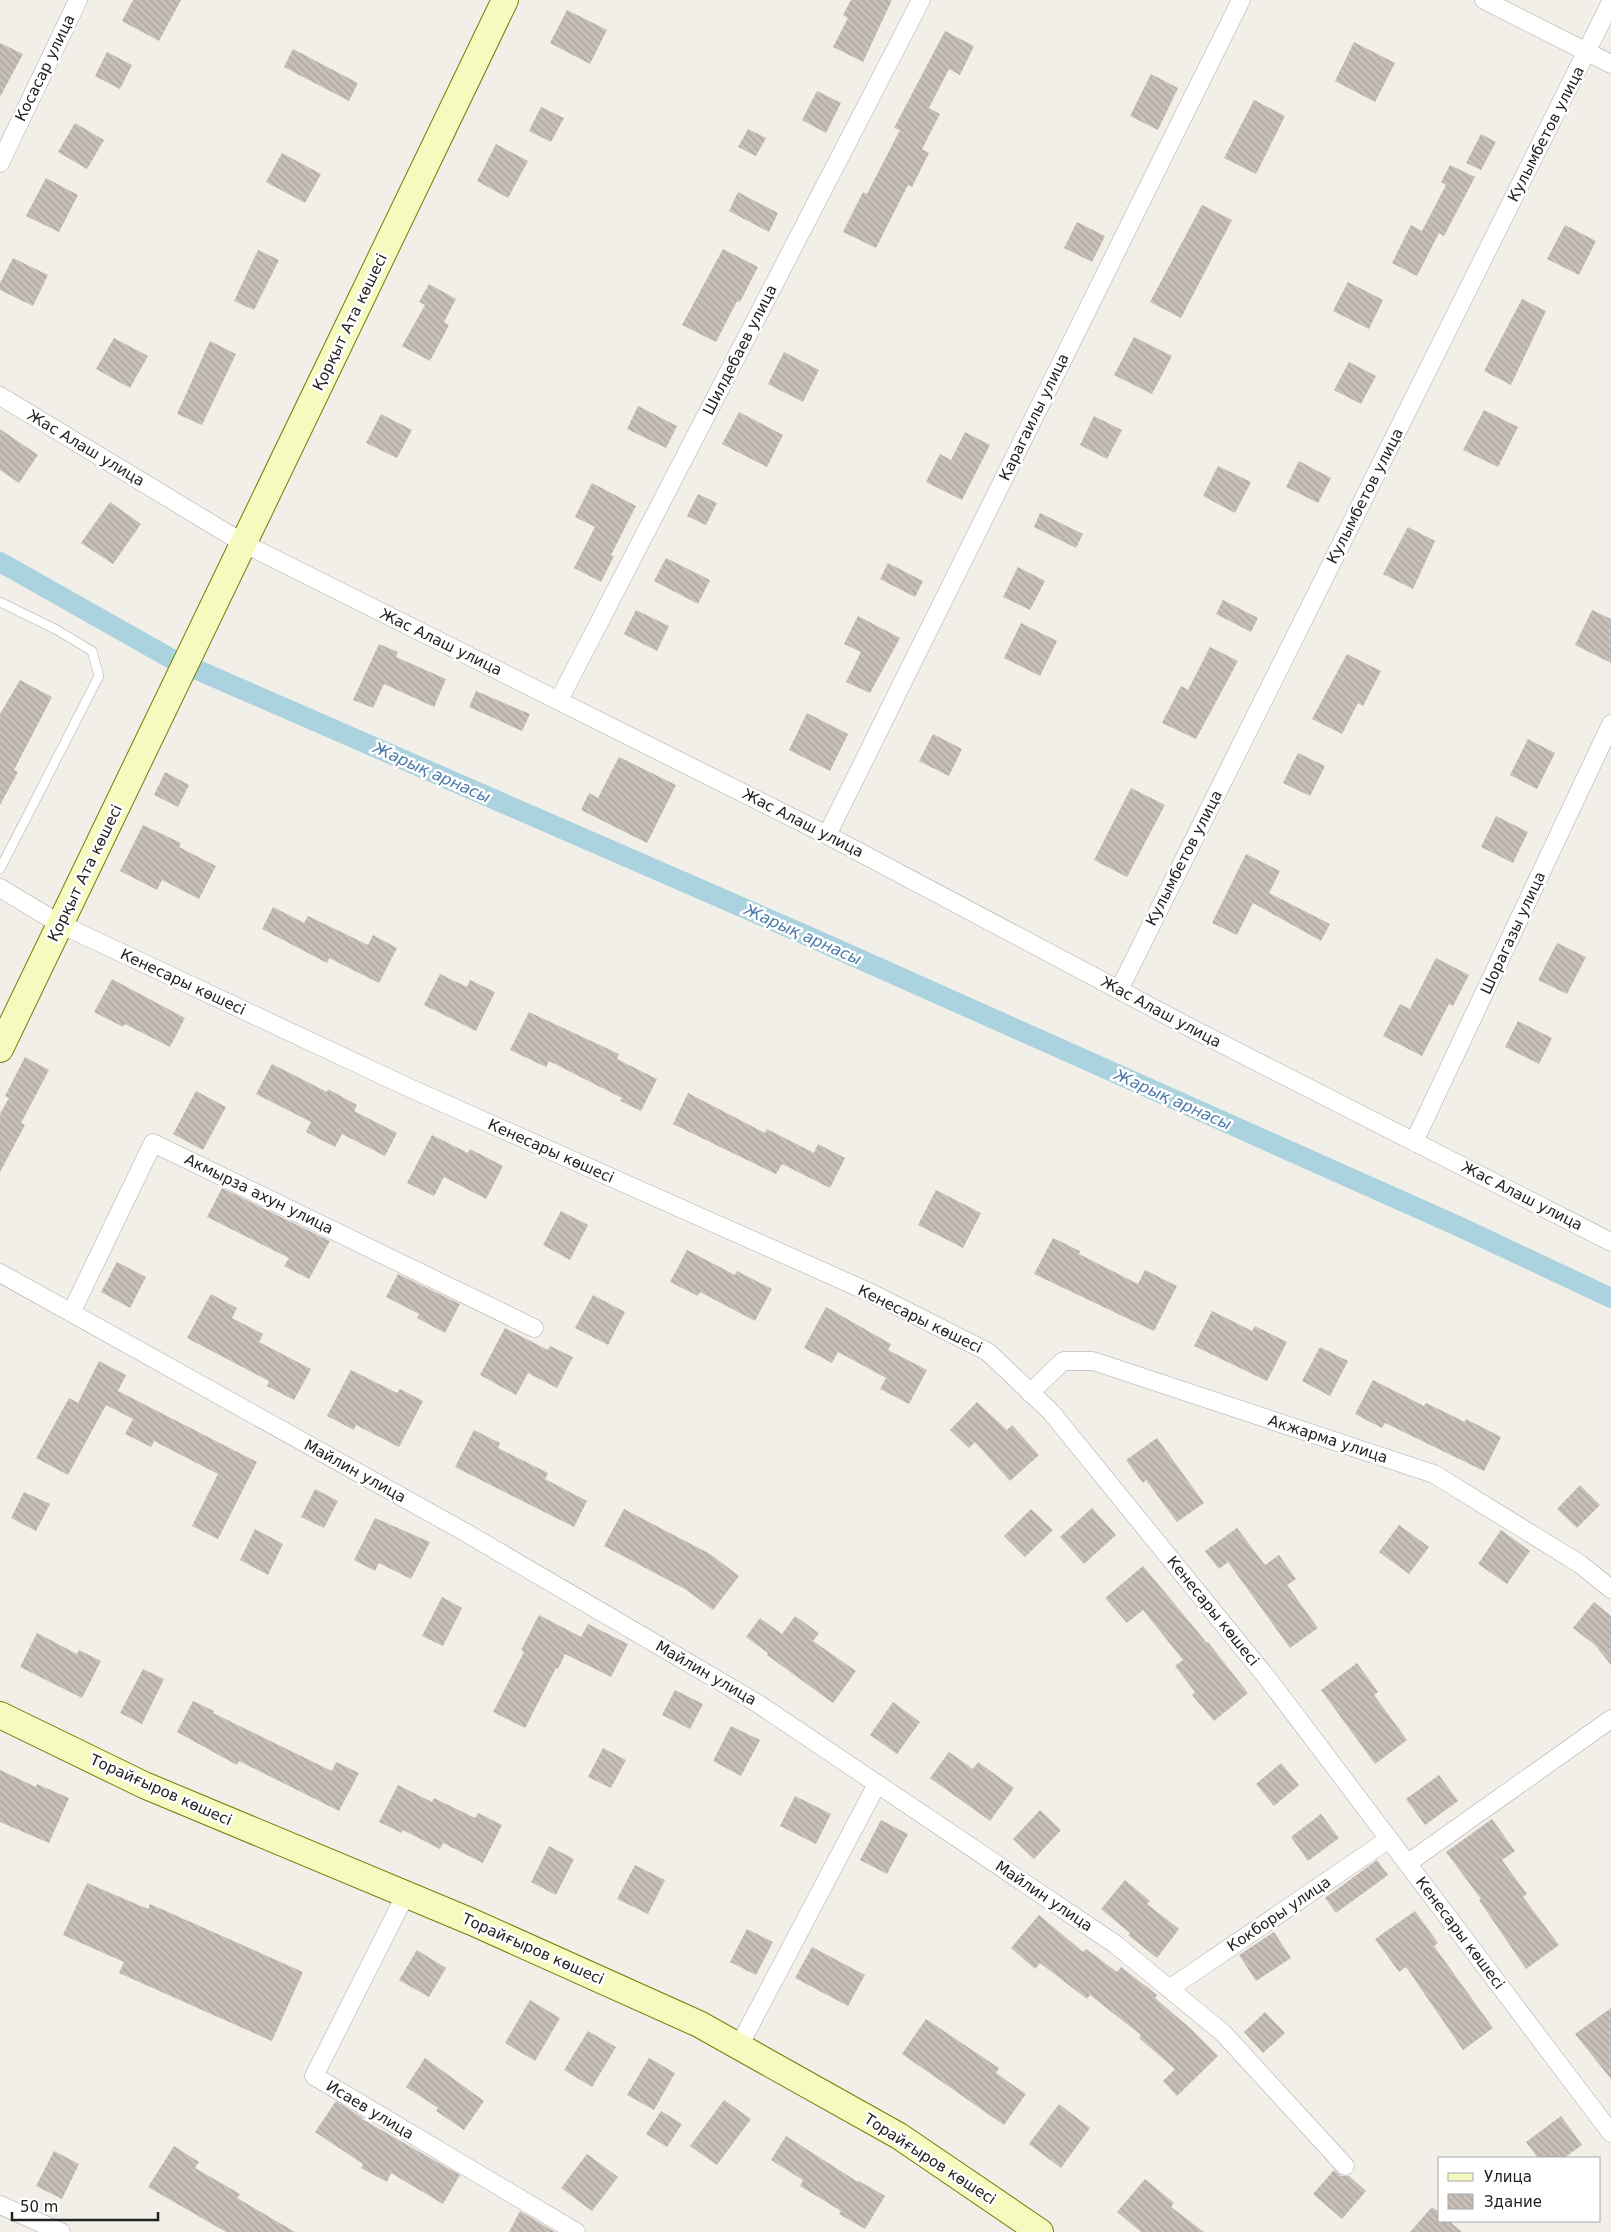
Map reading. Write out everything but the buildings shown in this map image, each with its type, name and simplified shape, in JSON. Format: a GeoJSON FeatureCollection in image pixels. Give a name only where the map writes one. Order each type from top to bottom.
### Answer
{"type":"FeatureCollection","features":[{"type":"Feature","properties":{"kind":"main road","name":"Қорқыт Ата көшесі"},"geometry":{"type":"LineString","coordinates":[[0,1049],[505,0]]}},
{"type":"Feature","properties":{"kind":"main road","name":"Торайғыров көшесі"},"geometry":{"type":"LineString","coordinates":[[0,1715],[144,1785],[406,1894],[690,2020],[900,2136],[1040,2232]]}},
{"type":"Feature","properties":{"kind":"street","name":"Косасар улица"},"geometry":{"type":"LineString","coordinates":[[0,162],[78,0]]}},
{"type":"Feature","properties":{"kind":"street","name":"Шилдебаев улица"},"geometry":{"type":"LineString","coordinates":[[559,700],[921,0]]}},
{"type":"Feature","properties":{"kind":"street","name":"Карагаилы улица"},"geometry":{"type":"LineString","coordinates":[[827,835],[1241,0]]}},
{"type":"Feature","properties":{"kind":"street"},"geometry":{"type":"LineString","coordinates":[[1484,0],[1611,64]]}},
{"type":"Feature","properties":{"kind":"street","name":"Кулымбетов улица"},"geometry":{"type":"LineString","coordinates":[[1119,990],[1611,2]]}},
{"type":"Feature","properties":{"kind":"street","name":"Жас Алаш улица"},"geometry":{"type":"LineString","coordinates":[[0,396],[243,544],[827,835],[1119,990],[1611,1242]]}},
{"type":"Feature","properties":{"kind":"street","name":"Шорагазы улица"},"geometry":{"type":"LineString","coordinates":[[1414,1142],[1611,724]]}},
{"type":"Feature","properties":{"kind":"street","name":"Кенесары көшесі"},"geometry":{"type":"LineString","coordinates":[[0,888],[60,924],[403,1085],[868,1292],[988,1352],[1051,1412],[1268,1679],[1611,2133]]}},
{"type":"Feature","properties":{"kind":"street","name":"Акмырза ахун улица"},"geometry":{"type":"LineString","coordinates":[[71,1313],[153,1143],[534,1328]]}},
{"type":"Feature","properties":{"kind":"street","name":"Майлин улица"},"geometry":{"type":"LineString","coordinates":[[0,1273],[463,1531],[757,1703],[1115,1944],[1223,2033],[1346,2166]]}},
{"type":"Feature","properties":{"kind":"street","name":"Акжарма улица"},"geometry":{"type":"LineString","coordinates":[[1030,1393],[1063,1361],[1094,1361],[1434,1474],[1580,1564],[1611,1589]]}},
{"type":"Feature","properties":{"kind":"street"},"geometry":{"type":"LineString","coordinates":[[1408,1864],[1611,1719]]}},
{"type":"Feature","properties":{"kind":"street"},"geometry":{"type":"LineString","coordinates":[[739,2046],[877,1784]]}},
{"type":"Feature","properties":{"kind":"street","name":"Кокборы улица"},"geometry":{"type":"LineString","coordinates":[[1169,1989],[1389,1839]]}},
{"type":"Feature","properties":{"kind":"street","name":"Исаев улица"},"geometry":{"type":"LineString","coordinates":[[406,1894],[314,2076],[576,2232]]}},
{"type":"Feature","properties":{"kind":"street"},"geometry":{"type":"LineString","coordinates":[[0,2205],[61,2232]]}},
{"type":"Feature","properties":{"kind":"lane"},"geometry":{"type":"LineString","coordinates":[[0,602],[57,630],[92,651],[99,676],[0,869]]}},
{"type":"Feature","properties":{"kind":"waterway","name":"Жарық арнасы"},"geometry":{"type":"LineString","coordinates":[[0,562],[170,658],[810,937],[1460,1227],[1611,1298]]}}]}
